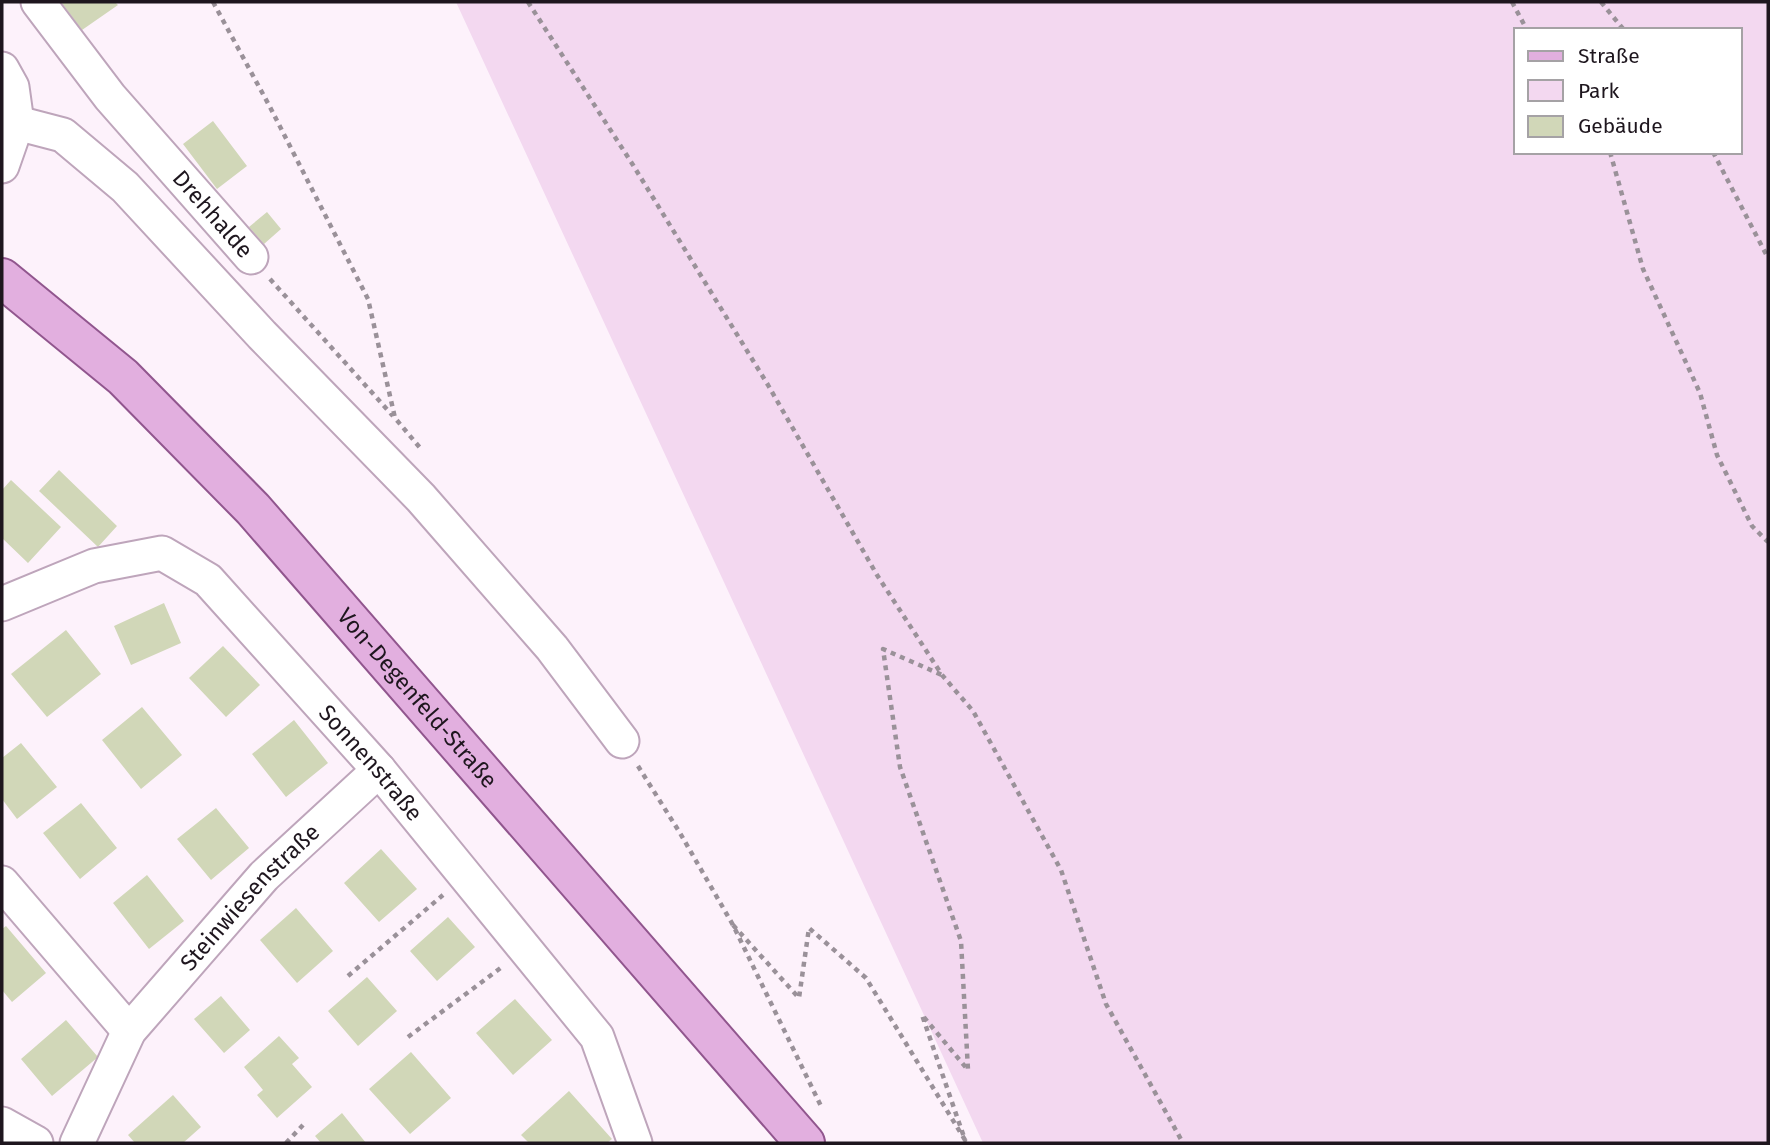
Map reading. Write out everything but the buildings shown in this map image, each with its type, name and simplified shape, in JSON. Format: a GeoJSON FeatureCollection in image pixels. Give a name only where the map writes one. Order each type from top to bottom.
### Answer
{"type":"FeatureCollection","features":[{"type":"Feature","properties":{"kind":"main road","name":"Von-Degenfeld-Straße"},"geometry":{"type":"LineString","coordinates":[[2,278],[122,377],[253,509],[805,1143]]}},
{"type":"Feature","properties":{"kind":"street","name":"Drehhalde"},"geometry":{"type":"LineString","coordinates":[[38,2],[110,97],[251,257]]}},
{"type":"Feature","properties":{"kind":"street"},"geometry":{"type":"LineString","coordinates":[[2,69],[12,87],[17,123],[2,166]]}},
{"type":"Feature","properties":{"kind":"street"},"geometry":{"type":"LineString","coordinates":[[17,123],[63,135],[125,187],[262,335],[421,498],[552,648],[622,741]]}},
{"type":"Feature","properties":{"kind":"street","name":"Sonnenstraße"},"geometry":{"type":"LineString","coordinates":[[2,604],[94,566],[162,553],[208,580],[379,770],[597,1037],[635,1143]]}},
{"type":"Feature","properties":{"kind":"street","name":"Steinwiesenstraße"},"geometry":{"type":"LineString","coordinates":[[77,1143],[129,1031],[264,876],[379,770]]}},
{"type":"Feature","properties":{"kind":"street"},"geometry":{"type":"LineString","coordinates":[[2,883],[129,1031]]}},
{"type":"Feature","properties":{"kind":"street"},"geometry":{"type":"LineString","coordinates":[[2,1124],[36,1143]]}},
{"type":"Feature","properties":{"kind":"path"},"geometry":{"type":"LineString","coordinates":[[213,2],[368,299],[395,418]]}},
{"type":"Feature","properties":{"kind":"path"},"geometry":{"type":"LineString","coordinates":[[528,2],[633,165],[768,384],[877,575],[942,675],[973,711],[1061,870],[1106,1004],[1184,1143]]}},
{"type":"Feature","properties":{"kind":"path"},"geometry":{"type":"LineString","coordinates":[[1512,2],[1526,28]]}},
{"type":"Feature","properties":{"kind":"path"},"geometry":{"type":"LineString","coordinates":[[1601,2],[1622,28]]}},
{"type":"Feature","properties":{"kind":"path"},"geometry":{"type":"LineString","coordinates":[[1611,154],[1643,269],[1700,394],[1717,455],[1752,526],[1768,542]]}},
{"type":"Feature","properties":{"kind":"path"},"geometry":{"type":"LineString","coordinates":[[1714,154],[1768,258]]}},
{"type":"Feature","properties":{"kind":"path","name":"Drehhalde"},"geometry":{"type":"LineString","coordinates":[[251,257],[429,458]]}},
{"type":"Feature","properties":{"kind":"path"},"geometry":{"type":"LineString","coordinates":[[733,925],[799,998],[809,928],[866,978],[965,1140],[922,1015],[968,1070],[961,941],[901,767],[883,649],[942,675]]}},
{"type":"Feature","properties":{"kind":"path"},"geometry":{"type":"LineString","coordinates":[[622,741],[680,833],[733,925],[822,1110]]}},
{"type":"Feature","properties":{"kind":"path"},"geometry":{"type":"LineString","coordinates":[[348,976],[465,876]]}},
{"type":"Feature","properties":{"kind":"path"},"geometry":{"type":"LineString","coordinates":[[408,1037],[525,950]]}},
{"type":"Feature","properties":{"kind":"path"},"geometry":{"type":"LineString","coordinates":[[286,1143],[303,1125]]}},
{"type":"Feature","properties":{"kind":"green space"},"geometry":{"type":"Polygon","coordinates":[[[456,2],[1768,2],[1768,1143],[983,1143],[456,2]]]}}]}
